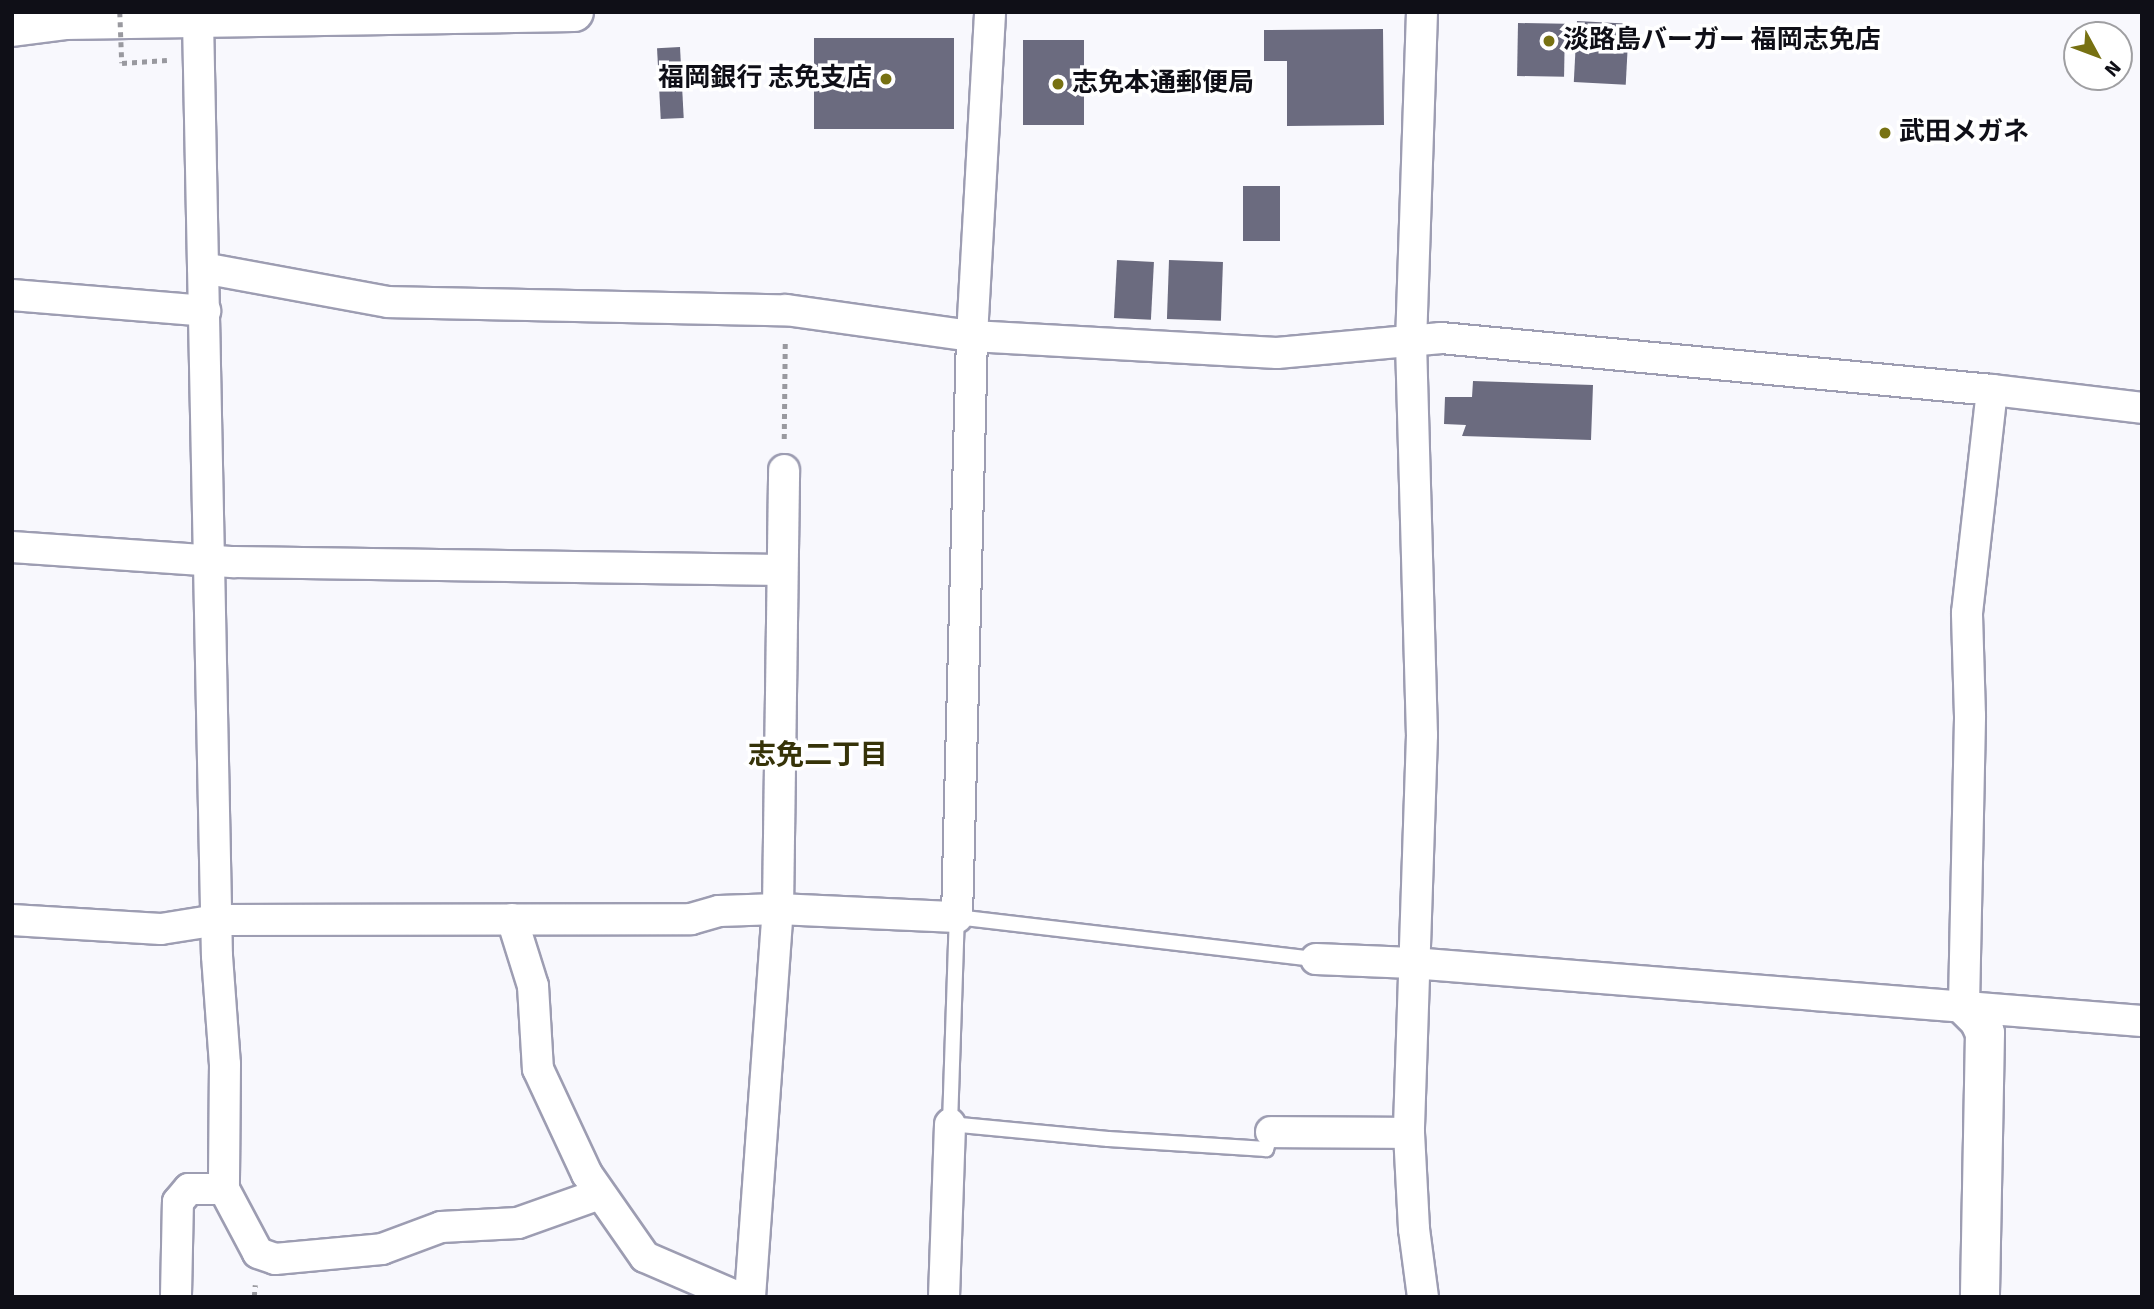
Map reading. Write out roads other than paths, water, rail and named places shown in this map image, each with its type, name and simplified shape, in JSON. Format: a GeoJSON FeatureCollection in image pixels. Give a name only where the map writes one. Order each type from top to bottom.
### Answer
{"type":"FeatureCollection","features":[{"type":"Feature","properties":{"kind":"main road"},"geometry":{"type":"LineString","coordinates":[[43,19],[574,12]]}},
{"type":"Feature","properties":{"kind":"main road"},"geometry":{"type":"LineString","coordinates":[[1965,1005],[1979,1020],[1984,1033],[1980,1297]]}},
{"type":"Feature","properties":{"kind":"street"},"geometry":{"type":"LineString","coordinates":[[12,919],[161,929],[218,920],[691,919],[719,911],[779,909],[957,917],[972,336],[990,12]]}},
{"type":"Feature","properties":{"kind":"street"},"geometry":{"type":"LineString","coordinates":[[1422,12],[1410,342],[1422,734],[1412,963],[1409,1133],[1414,1229],[1423,1297]]}},
{"type":"Feature","properties":{"kind":"street"},"geometry":{"type":"LineString","coordinates":[[198,16],[217,956],[225,1064],[223,1189],[258,1253],[275,1259],[382,1249],[441,1227],[518,1223],[600,1194]]}},
{"type":"Feature","properties":{"kind":"street"},"geometry":{"type":"LineString","coordinates":[[203,268],[388,302],[786,310],[972,336],[1277,354],[1441,338],[1992,390],[2142,408]]}},
{"type":"Feature","properties":{"kind":"street"},"geometry":{"type":"LineString","coordinates":[[12,295],[205,312]]}},
{"type":"Feature","properties":{"kind":"street"},"geometry":{"type":"LineString","coordinates":[[1965,1005],[1970,716],[1967,613],[1992,390]]}},
{"type":"Feature","properties":{"kind":"street"},"geometry":{"type":"LineString","coordinates":[[750,1297],[779,909],[784,470]]}},
{"type":"Feature","properties":{"kind":"street"},"geometry":{"type":"LineString","coordinates":[[12,547],[210,558],[234,562],[782,570]]}},
{"type":"Feature","properties":{"kind":"street"},"geometry":{"type":"LineString","coordinates":[[512,919],[533,986],[538,1069],[587,1174],[645,1257],[738,1297]]}},
{"type":"Feature","properties":{"kind":"street"},"geometry":{"type":"LineString","coordinates":[[1316,959],[1412,963],[2142,1021]]}},
{"type":"Feature","properties":{"kind":"street"},"geometry":{"type":"LineString","coordinates":[[944,1297],[950,1125]]}},
{"type":"Feature","properties":{"kind":"street"},"geometry":{"type":"LineString","coordinates":[[1271,1132],[1409,1133]]}},
{"type":"Feature","properties":{"kind":"street"},"geometry":{"type":"LineString","coordinates":[[176,1295],[178,1202],[189,1189],[223,1189]]}},
{"type":"Feature","properties":{"kind":"lane"},"geometry":{"type":"LineString","coordinates":[[1271,1132],[1266,1149],[950,1125],[957,917],[1316,959]]}},
{"type":"Feature","properties":{"kind":"place","name":"淡路島バーガー 福岡志免店"},"geometry":{"type":"Point","coordinates":[1549,41]}},
{"type":"Feature","properties":{"kind":"place","name":"福岡銀行 志免支店"},"geometry":{"type":"Point","coordinates":[886,79]}},
{"type":"Feature","properties":{"kind":"place","name":"志免本通郵便局"},"geometry":{"type":"Point","coordinates":[1058,84]}},
{"type":"Feature","properties":{"kind":"place","name":"武田メガネ"},"geometry":{"type":"Point","coordinates":[1885,133]}},
{"type":"Feature","properties":{"kind":"district","name":"志免二丁目"},"geometry":{"type":"Point","coordinates":[818,755]}}]}
